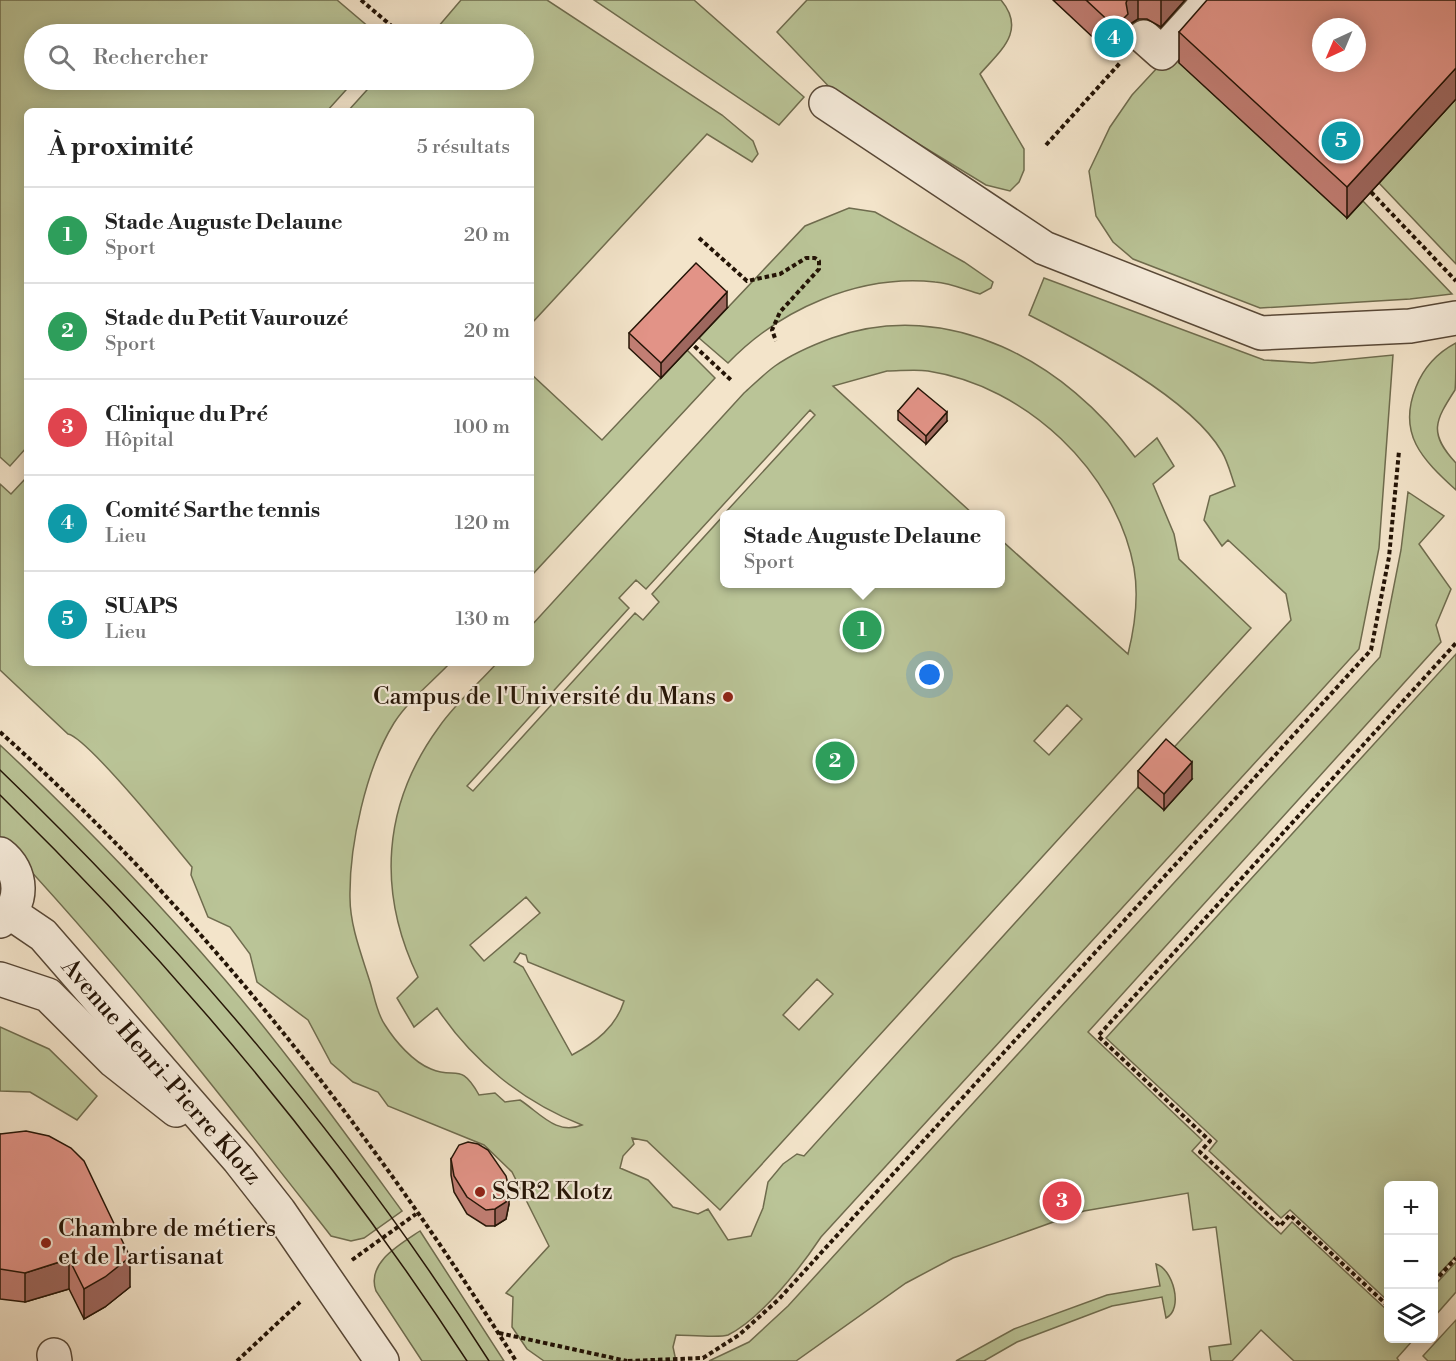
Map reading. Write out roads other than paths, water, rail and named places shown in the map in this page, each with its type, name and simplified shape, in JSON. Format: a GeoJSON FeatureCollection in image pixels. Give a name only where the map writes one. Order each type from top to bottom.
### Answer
{"type":"FeatureCollection","features":[{"type":"Feature","properties":{"kind":"street"},"geometry":{"type":"LineString","coordinates":[[1165,40],[1210,0]]}},
{"type":"Feature","properties":{"kind":"street"},"geometry":{"type":"LineString","coordinates":[[826,103],[1044,248],[1261,333],[1410,326],[1456,318]]}},
{"type":"Feature","properties":{"kind":"street","name":"Avenue Henri-Pierre Klotz"},"geometry":{"type":"LineString","coordinates":[[0,854],[15,869],[18,880],[16,903],[5,917],[43,935],[239,1160],[326,1279],[382,1361]]}},
{"type":"Feature","properties":{"kind":"street"},"geometry":{"type":"LineString","coordinates":[[0,979],[48,994],[114,1061],[239,1160]]}},
{"type":"Feature","properties":{"kind":"tram line"},"geometry":{"type":"LineString","coordinates":[[0,770],[135,907],[262,1051],[380,1202],[489,1361]]}},
{"type":"Feature","properties":{"kind":"tram line"},"geometry":{"type":"LineString","coordinates":[[0,795],[128,927],[249,1065],[362,1210],[467,1361]]}},
{"type":"Feature","properties":{"kind":"place","name":"Comité Sarthe tennis"},"geometry":{"type":"Point","coordinates":[1114,38]}},
{"type":"Feature","properties":{"kind":"place","name":"SUAPS"},"geometry":{"type":"Point","coordinates":[1341,141]}},
{"type":"Feature","properties":{"kind":"place","name":"Stade Auguste Delaune"},"geometry":{"type":"Point","coordinates":[862,630]}},
{"type":"Feature","properties":{"kind":"place","name":"Campus de l'Université du Mans"},"geometry":{"type":"Point","coordinates":[728,697]}},
{"type":"Feature","properties":{"kind":"place","name":"Stade du Petit Vaurouzé"},"geometry":{"type":"Point","coordinates":[835,761]}},
{"type":"Feature","properties":{"kind":"place","name":"SSR2 Klotz"},"geometry":{"type":"Point","coordinates":[480,1192]}},
{"type":"Feature","properties":{"kind":"place","name":"Clinique du Pré"},"geometry":{"type":"Point","coordinates":[1062,1201]}},
{"type":"Feature","properties":{"kind":"place","name":"Chambre de métiers et de l'artisanat"},"geometry":{"type":"Point","coordinates":[46,1243]}}]}
